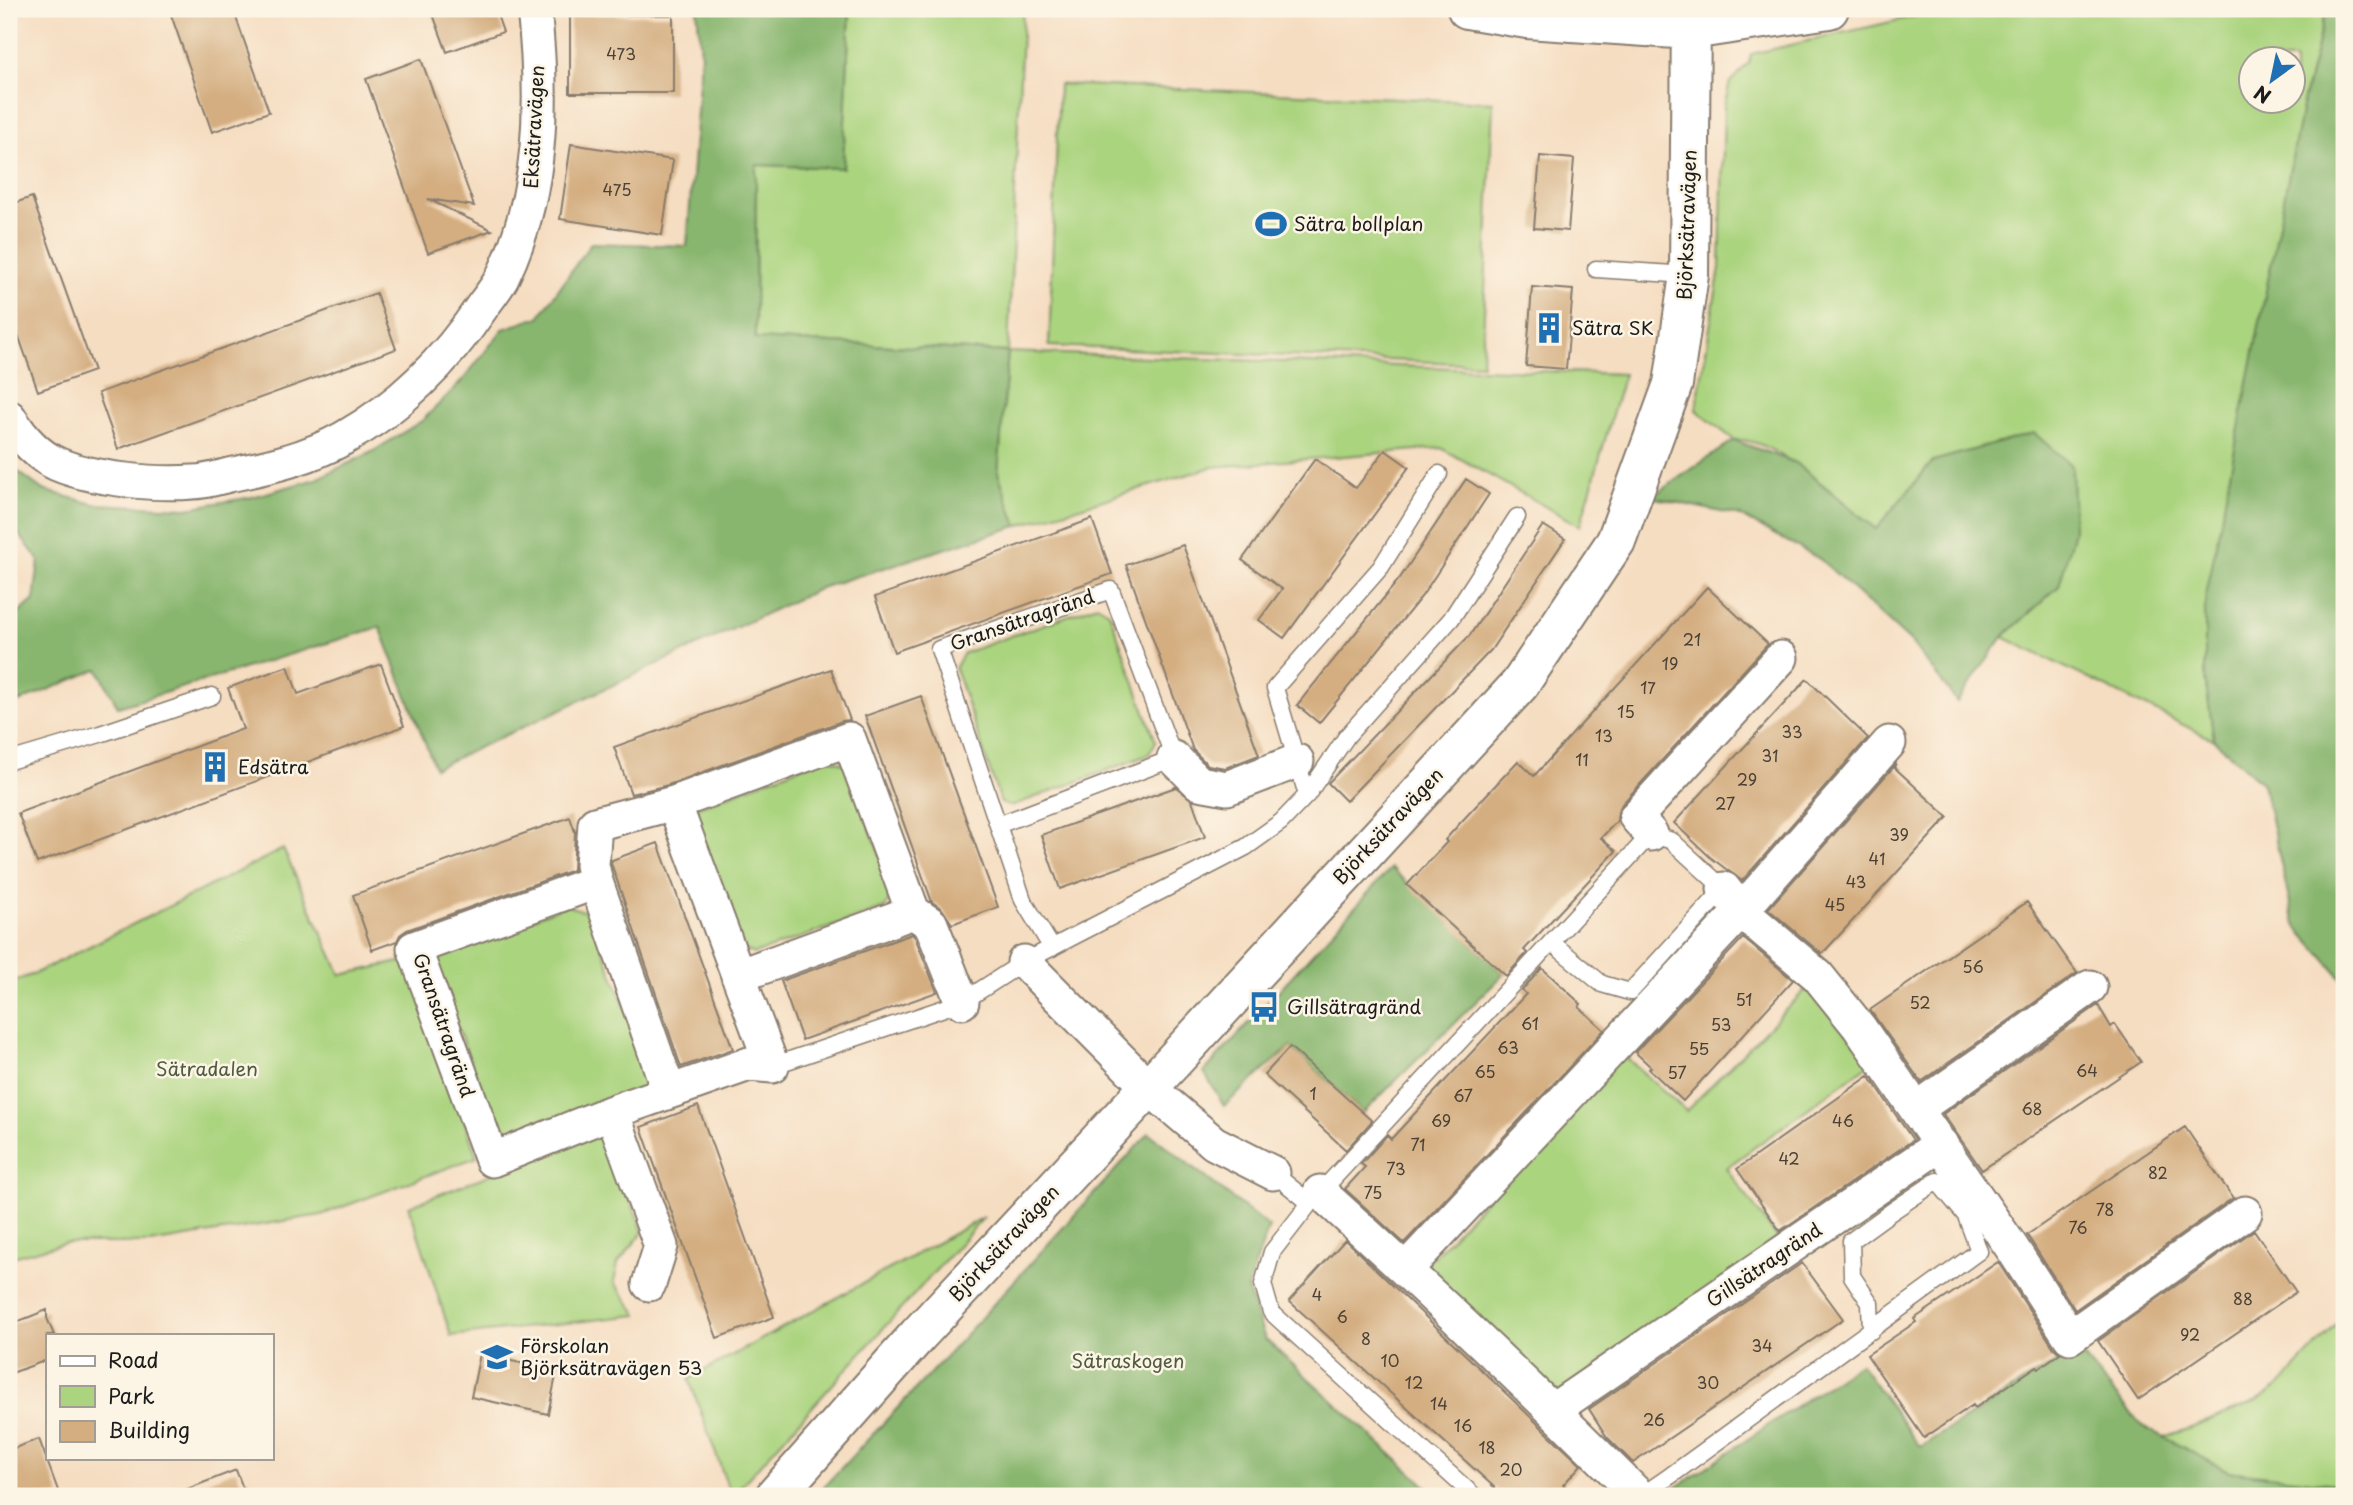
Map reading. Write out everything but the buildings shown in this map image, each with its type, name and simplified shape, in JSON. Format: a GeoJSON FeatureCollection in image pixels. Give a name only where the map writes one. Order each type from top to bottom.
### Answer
{"type":"FeatureCollection","features":[{"type":"Feature","properties":{"kind":"street","name":"Eksätravägen"},"geometry":{"type":"LineString","coordinates":[[9,417],[17,431],[56,464],[113,479],[193,482],[277,466],[343,439],[400,401],[440,362],[472,323],[501,279],[528,208],[536,166],[540,105],[534,9]]}},
{"type":"Feature","properties":{"kind":"street"},"geometry":{"type":"LineString","coordinates":[[1466,9],[1527,19],[1691,19],[1829,9]]}},
{"type":"Feature","properties":{"kind":"street","name":"Björksätravägen"},"geometry":{"type":"LineString","coordinates":[[775,1496],[918,1335],[1520,684],[1616,541],[1672,384],[1689,275],[1691,19]]}},
{"type":"Feature","properties":{"kind":"street"},"geometry":{"type":"LineString","coordinates":[[1651,834],[1636,817],[1781,658]]}},
{"type":"Feature","properties":{"kind":"street"},"geometry":{"type":"LineString","coordinates":[[669,1092],[596,882],[592,865],[595,824],[674,803],[849,739],[913,912],[931,923],[962,1002]]}},
{"type":"Feature","properties":{"kind":"street"},"geometry":{"type":"LineString","coordinates":[[1405,1269],[1732,900],[1889,743]]}},
{"type":"Feature","properties":{"kind":"street","name":"Gransätragränd"},"geometry":{"type":"LineString","coordinates":[[1174,758],[1199,783],[1227,788],[1297,761]]}},
{"type":"Feature","properties":{"kind":"street"},"geometry":{"type":"LineString","coordinates":[[674,803],[772,1066]]}},
{"type":"Feature","properties":{"kind":"street","name":"Gransätragränd"},"geometry":{"type":"LineString","coordinates":[[596,882],[414,948],[492,1160],[612,1112],[749,1064],[772,1066]]}},
{"type":"Feature","properties":{"kind":"street"},"geometry":{"type":"LineString","coordinates":[[1732,900],[1818,976],[1859,1027],[1918,1108],[2070,1336],[2245,1213]]}},
{"type":"Feature","properties":{"kind":"street"},"geometry":{"type":"LineString","coordinates":[[738,976],[913,912]]}},
{"type":"Feature","properties":{"kind":"street","name":"Gransätragränd"},"geometry":{"type":"LineString","coordinates":[[1038,955],[1149,1087]]}},
{"type":"Feature","properties":{"kind":"street"},"geometry":{"type":"LineString","coordinates":[[1918,1108],[2090,987]]}},
{"type":"Feature","properties":{"kind":"street","name":"Gillsätragränd"},"geometry":{"type":"LineString","coordinates":[[1149,1087],[1214,1143],[1273,1173]]}},
{"type":"Feature","properties":{"kind":"street"},"geometry":{"type":"LineString","coordinates":[[612,1112],[662,1246],[649,1284]]}},
{"type":"Feature","properties":{"kind":"street","name":"Gillsätragränd"},"geometry":{"type":"LineString","coordinates":[[1553,1410],[1941,1144]]}},
{"type":"Feature","properties":{"kind":"street","name":"Gillsätragränd"},"geometry":{"type":"LineString","coordinates":[[1315,1198],[1405,1269],[1640,1496]]}},
{"type":"Feature","properties":{"kind":"lane"},"geometry":{"type":"LineString","coordinates":[[1596,269],[1689,275]]}},
{"type":"Feature","properties":{"kind":"lane"},"geometry":{"type":"LineString","coordinates":[[1307,795],[1275,688],[1381,567],[1439,474]]}},
{"type":"Feature","properties":{"kind":"lane","name":"Gransätragränd"},"geometry":{"type":"LineString","coordinates":[[772,1066],[962,1002],[1038,955],[1246,847],[1281,822],[1307,795],[1347,736],[1451,619],[1517,517]]}},
{"type":"Feature","properties":{"kind":"lane","name":"Gransätragränd"},"geometry":{"type":"LineString","coordinates":[[1038,955],[1023,900],[939,649],[1111,590],[1174,758]]}},
{"type":"Feature","properties":{"kind":"lane"},"geometry":{"type":"LineString","coordinates":[[9,761],[212,696]]}},
{"type":"Feature","properties":{"kind":"lane"},"geometry":{"type":"LineString","coordinates":[[998,825],[1174,758]]}},
{"type":"Feature","properties":{"kind":"lane"},"geometry":{"type":"LineString","coordinates":[[1474,1496],[1271,1312],[1263,1284],[1272,1252],[1315,1198],[1551,942],[1651,834],[1672,841],[1732,900],[1630,992],[1602,984],[1551,942]]}},
{"type":"Feature","properties":{"kind":"lane","name":"Gillsätragränd"},"geometry":{"type":"LineString","coordinates":[[1273,1173],[1315,1198]]}},
{"type":"Feature","properties":{"kind":"lane","name":"Gillsätragränd"},"geometry":{"type":"LineString","coordinates":[[1640,1496],[1871,1331],[1979,1251],[1966,1216],[1937,1181],[1851,1241],[1852,1276],[1870,1304],[1871,1331]]}},
{"type":"Feature","properties":{"kind":"green space"},"geometry":{"type":"Polygon","coordinates":[[[697,9],[850,9],[843,168],[756,165],[755,339],[1008,352],[998,473],[1017,526],[823,587],[435,768],[380,627],[118,707],[98,669],[9,706],[9,622],[34,600],[39,560],[9,522],[9,465],[43,490],[94,504],[187,508],[252,497],[316,479],[372,452],[423,420],[462,381],[503,329],[539,317],[591,243],[687,246],[701,54],[697,9]]]}},
{"type":"Feature","properties":{"kind":"green space"},"geometry":{"type":"Polygon","coordinates":[[[850,9],[1023,9],[1008,352],[755,339],[756,165],[843,168],[850,9]]]}},
{"type":"Feature","properties":{"kind":"green space"},"geometry":{"type":"Polygon","coordinates":[[[1947,9],[2326,9],[2308,82],[2308,46],[2238,46],[2238,116],[2300,116],[2205,678],[2214,740],[2003,637],[2059,586],[1933,461],[1876,530],[1788,459],[1750,441],[1734,440],[1696,410],[1720,268],[1724,107],[1730,82],[1749,63],[1751,54],[1947,9]]]}},
{"type":"Feature","properties":{"kind":"green space"},"geometry":{"type":"Polygon","coordinates":[[[2326,9],[2344,9],[2344,981],[2295,925],[2263,784],[2214,740],[2205,678],[2205,601],[2300,116],[2308,116],[2308,82],[2326,9]]]}},
{"type":"Feature","properties":{"kind":"green space","name":"Sätra bollplan"},"geometry":{"type":"Polygon","coordinates":[[[1059,84],[1493,102],[1482,364],[1049,346],[1059,84]]]}},
{"type":"Feature","properties":{"kind":"green space"},"geometry":{"type":"Polygon","coordinates":[[[1008,352],[1624,374],[1580,526],[1441,448],[1212,467],[1017,526],[998,473],[1008,352]]]}},
{"type":"Feature","properties":{"kind":"green space"},"geometry":{"type":"Polygon","coordinates":[[[2034,433],[2072,466],[2074,531],[2059,586],[2003,637],[1957,702],[1911,642],[1820,559],[1740,516],[1651,497],[1734,440],[1796,463],[1876,529],[1933,461],[2034,433]]]}},
{"type":"Feature","properties":{"kind":"green space"},"geometry":{"type":"Polygon","coordinates":[[[1097,605],[1109,612],[1156,742],[1148,755],[1012,806],[1001,803],[955,668],[964,653],[1097,605]]]}},
{"type":"Feature","properties":{"kind":"green space"},"geometry":{"type":"Polygon","coordinates":[[[826,757],[845,764],[894,891],[885,908],[754,954],[742,949],[696,825],[698,807],[826,757]]]}},
{"type":"Feature","properties":{"kind":"green space","name":"Sätradalen"},"geometry":{"type":"Polygon","coordinates":[[[283,849],[341,975],[409,960],[477,1157],[321,1215],[150,1243],[65,1243],[9,1258],[9,983],[34,974],[283,849]]]}},
{"type":"Feature","properties":{"kind":"green space"},"geometry":{"type":"Polygon","coordinates":[[[1391,868],[1504,974],[1363,1113],[1290,1047],[1224,1106],[1204,1072],[1391,868]]]}},
{"type":"Feature","properties":{"kind":"green space"},"geometry":{"type":"Polygon","coordinates":[[[566,905],[589,913],[651,1075],[642,1091],[511,1137],[499,1132],[434,970],[441,954],[566,905]]]}},
{"type":"Feature","properties":{"kind":"green space"},"geometry":{"type":"Polygon","coordinates":[[[1808,987],[1872,1062],[1726,1168],[1781,1243],[1559,1394],[1428,1277],[1428,1263],[1620,1052],[1686,1111],[1808,987]]]}},
{"type":"Feature","properties":{"kind":"green space","name":"Sätraskogen"},"geometry":{"type":"Polygon","coordinates":[[[1149,1133],[1269,1227],[1247,1288],[1265,1339],[1437,1496],[815,1496],[951,1351],[1149,1133]]]}},
{"type":"Feature","properties":{"kind":"green space"},"geometry":{"type":"Polygon","coordinates":[[[594,1134],[608,1143],[643,1232],[618,1263],[614,1282],[638,1315],[451,1336],[409,1206],[594,1134]]]}},
{"type":"Feature","properties":{"kind":"green space"},"geometry":{"type":"Polygon","coordinates":[[[984,1217],[732,1496],[731,1496],[689,1379],[984,1217]]]}},
{"type":"Feature","properties":{"kind":"green space"},"geometry":{"type":"Polygon","coordinates":[[[2344,1316],[2344,1496],[1980,1496],[2191,1428],[2257,1401],[2280,1385],[2344,1316]]]}},
{"type":"Feature","properties":{"kind":"green space"},"geometry":{"type":"Polygon","coordinates":[[[2077,1349],[2142,1426],[2228,1471],[2344,1485],[2344,1496],[1664,1496],[1860,1363],[1920,1447],[2077,1349]]]}},
{"type":"Feature","properties":{"kind":"place","name":"Sätra bollplan"},"geometry":{"type":"Point","coordinates":[1271,224]}},
{"type":"Feature","properties":{"kind":"place","name":"Sätra SK"},"geometry":{"type":"Point","coordinates":[1549,328]}},
{"type":"Feature","properties":{"kind":"place","name":"Edsätra"},"geometry":{"type":"Point","coordinates":[215,767]}},
{"type":"Feature","properties":{"kind":"place","name":"Gillsätragränd"},"geometry":{"type":"Point","coordinates":[1264,1007]}},
{"type":"Feature","properties":{"kind":"place","name":"Förskolan Björksätravägen 53"},"geometry":{"type":"Point","coordinates":[497,1357]}}]}
